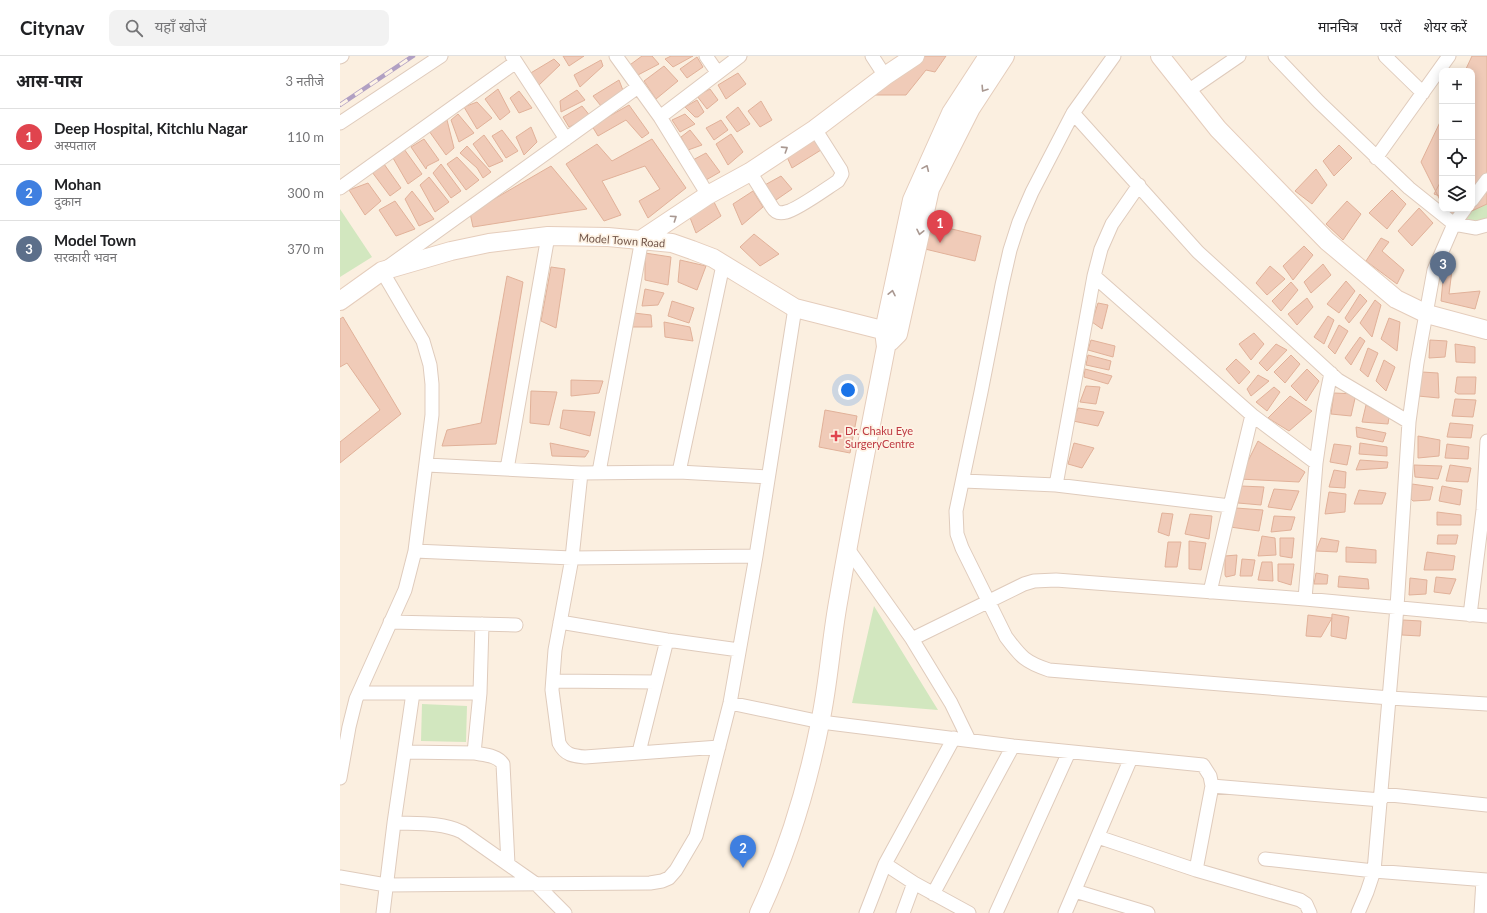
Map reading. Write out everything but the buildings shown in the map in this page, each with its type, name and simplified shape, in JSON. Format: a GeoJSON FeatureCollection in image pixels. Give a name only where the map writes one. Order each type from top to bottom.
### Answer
{"type":"FeatureCollection","features":[{"type":"Feature","properties":{"kind":"street"},"geometry":{"type":"LineString","coordinates":[[340,123],[441,56]]}},
{"type":"Feature","properties":{"kind":"street"},"geometry":{"type":"LineString","coordinates":[[616,56],[660,117],[708,195]]}},
{"type":"Feature","properties":{"kind":"street"},"geometry":{"type":"LineString","coordinates":[[706,56],[717,72]]}},
{"type":"Feature","properties":{"kind":"street"},"geometry":{"type":"LineString","coordinates":[[660,117],[717,72],[740,56]]}},
{"type":"Feature","properties":{"kind":"street"},"geometry":{"type":"LineString","coordinates":[[872,56],[885,76]]}},
{"type":"Feature","properties":{"kind":"street"},"geometry":{"type":"LineString","coordinates":[[599,472],[642,239],[708,195],[750,172],[815,129],[885,76],[915,56]]}},
{"type":"Feature","properties":{"kind":"street"},"geometry":{"type":"LineString","coordinates":[[759,913],[768,894],[791,834],[810,770],[821,722],[838,599],[889,337],[912,200],[951,113],[988,56]]}},
{"type":"Feature","properties":{"kind":"street"},"geometry":{"type":"LineString","coordinates":[[889,337],[930,189],[971,108],[1005,56]]}},
{"type":"Feature","properties":{"kind":"street"},"geometry":{"type":"LineString","coordinates":[[1114,56],[1073,113],[1032,192],[1019,222],[1010,250],[1000,292],[956,511],[957,534],[962,548],[1006,637],[1028,662],[1049,670],[1390,698],[1487,704]]}},
{"type":"Feature","properties":{"kind":"street"},"geometry":{"type":"LineString","coordinates":[[1160,56],[1218,129],[1327,241],[1396,299],[1427,314],[1487,330]]}},
{"type":"Feature","properties":{"kind":"street"},"geometry":{"type":"LineString","coordinates":[[1188,91],[1239,56]]}},
{"type":"Feature","properties":{"kind":"street"},"geometry":{"type":"LineString","coordinates":[[1275,56],[1319,102],[1409,188],[1454,224],[1476,228],[1487,226]]}},
{"type":"Feature","properties":{"kind":"street"},"geometry":{"type":"LineString","coordinates":[[1385,56],[1423,93]]}},
{"type":"Feature","properties":{"kind":"street"},"geometry":{"type":"LineString","coordinates":[[1376,158],[1450,56]]}},
{"type":"Feature","properties":{"kind":"street"},"geometry":{"type":"LineString","coordinates":[[340,188],[514,59],[566,139]]}},
{"type":"Feature","properties":{"kind":"street"},"geometry":{"type":"LineString","coordinates":[[340,778],[349,727],[359,693],[405,590],[416,551],[432,415],[432,384],[430,365],[424,341],[382,271],[638,87]]}},
{"type":"Feature","properties":{"kind":"street"},"geometry":{"type":"LineString","coordinates":[[1073,113],[1198,252],[1338,380],[1409,422]]}},
{"type":"Feature","properties":{"kind":"street"},"geometry":{"type":"LineString","coordinates":[[750,172],[772,207],[775,211],[780,213],[790,210],[838,181],[842,174],[841,170],[815,129]]}},
{"type":"Feature","properties":{"kind":"street"},"geometry":{"type":"LineString","coordinates":[[1475,196],[1487,180]]}},
{"type":"Feature","properties":{"kind":"street"},"geometry":{"type":"LineString","coordinates":[[1056,485],[1094,276],[1101,249],[1112,224],[1138,185]]}},
{"type":"Feature","properties":{"kind":"street"},"geometry":{"type":"LineString","coordinates":[[1358,913],[1374,871],[1390,698],[1409,422],[1417,363],[1434,270],[1454,224],[1463,212]]}},
{"type":"Feature","properties":{"kind":"street"},"geometry":{"type":"LineString","coordinates":[[507,469],[548,236]]}},
{"type":"Feature","properties":{"kind":"street","name":"Model Town Road"},"geometry":{"type":"LineString","coordinates":[[340,301],[382,271],[451,250],[489,243],[548,236],[642,239],[672,243],[713,258],[795,308],[889,337]]}},
{"type":"Feature","properties":{"kind":"street"},"geometry":{"type":"LineString","coordinates":[[679,472],[723,265]]}},
{"type":"Feature","properties":{"kind":"street"},"geometry":{"type":"LineString","coordinates":[[1094,276],[1252,415],[1316,463]]}},
{"type":"Feature","properties":{"kind":"street"},"geometry":{"type":"LineString","coordinates":[[340,877],[386,885],[650,883],[669,878],[676,870],[696,836],[730,703],[756,556],[795,308]]}},
{"type":"Feature","properties":{"kind":"street"},"geometry":{"type":"LineString","coordinates":[[1305,599],[1316,463],[1324,407],[1331,373]]}},
{"type":"Feature","properties":{"kind":"street"},"geometry":{"type":"LineString","coordinates":[[1210,592],[1252,415]]}},
{"type":"Feature","properties":{"kind":"street"},"geometry":{"type":"LineString","coordinates":[[1470,615],[1485,510],[1487,441]]}},
{"type":"Feature","properties":{"kind":"street"},"geometry":{"type":"LineString","coordinates":[[427,465],[581,473],[679,472],[768,477]]}},
{"type":"Feature","properties":{"kind":"street"},"geometry":{"type":"LineString","coordinates":[[581,473],[572,558],[560,622],[552,690],[559,743],[568,754],[584,757],[719,747]]}},
{"type":"Feature","properties":{"kind":"street"},"geometry":{"type":"LineString","coordinates":[[963,481],[1056,485],[1230,506]]}},
{"type":"Feature","properties":{"kind":"street"},"geometry":{"type":"LineString","coordinates":[[848,549],[912,640],[951,703],[969,740]]}},
{"type":"Feature","properties":{"kind":"street"},"geometry":{"type":"LineString","coordinates":[[416,551],[572,558],[756,556]]}},
{"type":"Feature","properties":{"kind":"street"},"geometry":{"type":"LineString","coordinates":[[912,640],[987,601],[1024,584],[1046,580],[1067,580],[1305,599],[1487,616]]}},
{"type":"Feature","properties":{"kind":"street"},"geometry":{"type":"LineString","coordinates":[[390,622],[516,625]]}},
{"type":"Feature","properties":{"kind":"street"},"geometry":{"type":"LineString","coordinates":[[560,622],[667,640],[739,650]]}},
{"type":"Feature","properties":{"kind":"street"},"geometry":{"type":"LineString","coordinates":[[474,753],[480,693],[482,624]]}},
{"type":"Feature","properties":{"kind":"street"},"geometry":{"type":"LineString","coordinates":[[639,752],[667,640]]}},
{"type":"Feature","properties":{"kind":"street"},"geometry":{"type":"LineString","coordinates":[[553,681],[656,682]]}},
{"type":"Feature","properties":{"kind":"street"},"geometry":{"type":"LineString","coordinates":[[359,693],[480,693]]}},
{"type":"Feature","properties":{"kind":"street"},"geometry":{"type":"LineString","coordinates":[[383,913],[394,823],[414,693]]}},
{"type":"Feature","properties":{"kind":"street"},"geometry":{"type":"LineString","coordinates":[[730,703],[821,722],[1013,746],[1203,765],[1210,776],[1212,786],[1196,870]]}},
{"type":"Feature","properties":{"kind":"street"},"geometry":{"type":"LineString","coordinates":[[866,913],[885,864],[954,738]]}},
{"type":"Feature","properties":{"kind":"street"},"geometry":{"type":"LineString","coordinates":[[933,894],[1013,746]]}},
{"type":"Feature","properties":{"kind":"street"},"geometry":{"type":"LineString","coordinates":[[405,752],[474,753],[494,757],[500,760],[503,764],[508,864]]}},
{"type":"Feature","properties":{"kind":"street"},"geometry":{"type":"LineString","coordinates":[[996,913],[1069,752]]}},
{"type":"Feature","properties":{"kind":"street"},"geometry":{"type":"LineString","coordinates":[[1065,913],[1131,758]]}},
{"type":"Feature","properties":{"kind":"street"},"geometry":{"type":"LineString","coordinates":[[1212,786],[1487,805]]}},
{"type":"Feature","properties":{"kind":"street"},"geometry":{"type":"LineString","coordinates":[[394,823],[439,825],[451,827],[462,832],[536,884],[565,913]]}},
{"type":"Feature","properties":{"kind":"street"},"geometry":{"type":"LineString","coordinates":[[1098,838],[1196,870],[1300,900],[1306,904],[1310,913]]}},
{"type":"Feature","properties":{"kind":"street"},"geometry":{"type":"LineString","coordinates":[[1264,859],[1374,871],[1485,880],[1481,913]]}},
{"type":"Feature","properties":{"kind":"street"},"geometry":{"type":"LineString","coordinates":[[885,864],[914,883],[969,913]]}},
{"type":"Feature","properties":{"kind":"street"},"geometry":{"type":"LineString","coordinates":[[903,913],[914,883]]}},
{"type":"Feature","properties":{"kind":"street"},"geometry":{"type":"LineString","coordinates":[[1075,891],[1148,913]]}},
{"type":"Feature","properties":{"kind":"green space"},"geometry":{"type":"Polygon","coordinates":[[[1487,183],[1487,223],[1458,221],[1468,212],[1475,212],[1475,204],[1487,183]]]}},
{"type":"Feature","properties":{"kind":"green space"},"geometry":{"type":"Polygon","coordinates":[[[340,209],[372,257],[340,277],[340,209]]]}},
{"type":"Feature","properties":{"kind":"green space"},"geometry":{"type":"Polygon","coordinates":[[[874,606],[938,710],[852,703],[874,606]]]}},
{"type":"Feature","properties":{"kind":"green space"},"geometry":{"type":"Polygon","coordinates":[[[422,704],[467,706],[466,742],[421,741],[422,704]]]}},
{"type":"Feature","properties":{"kind":"railway"},"geometry":{"type":"LineString","coordinates":[[340,105],[413,56]]}},
{"type":"Feature","properties":{"kind":"place","name":"Deep Hospital, Kitchlu Nagar"},"geometry":{"type":"Point","coordinates":[940,243]}},
{"type":"Feature","properties":{"kind":"place","name":"Model Town"},"geometry":{"type":"Point","coordinates":[1443,284]}},
{"type":"Feature","properties":{"kind":"place","name":"Dr. Chaku Eye SurgeryCentre"},"geometry":{"type":"Point","coordinates":[836,436]}},
{"type":"Feature","properties":{"kind":"place","name":"Mohan"},"geometry":{"type":"Point","coordinates":[743,868]}}]}
